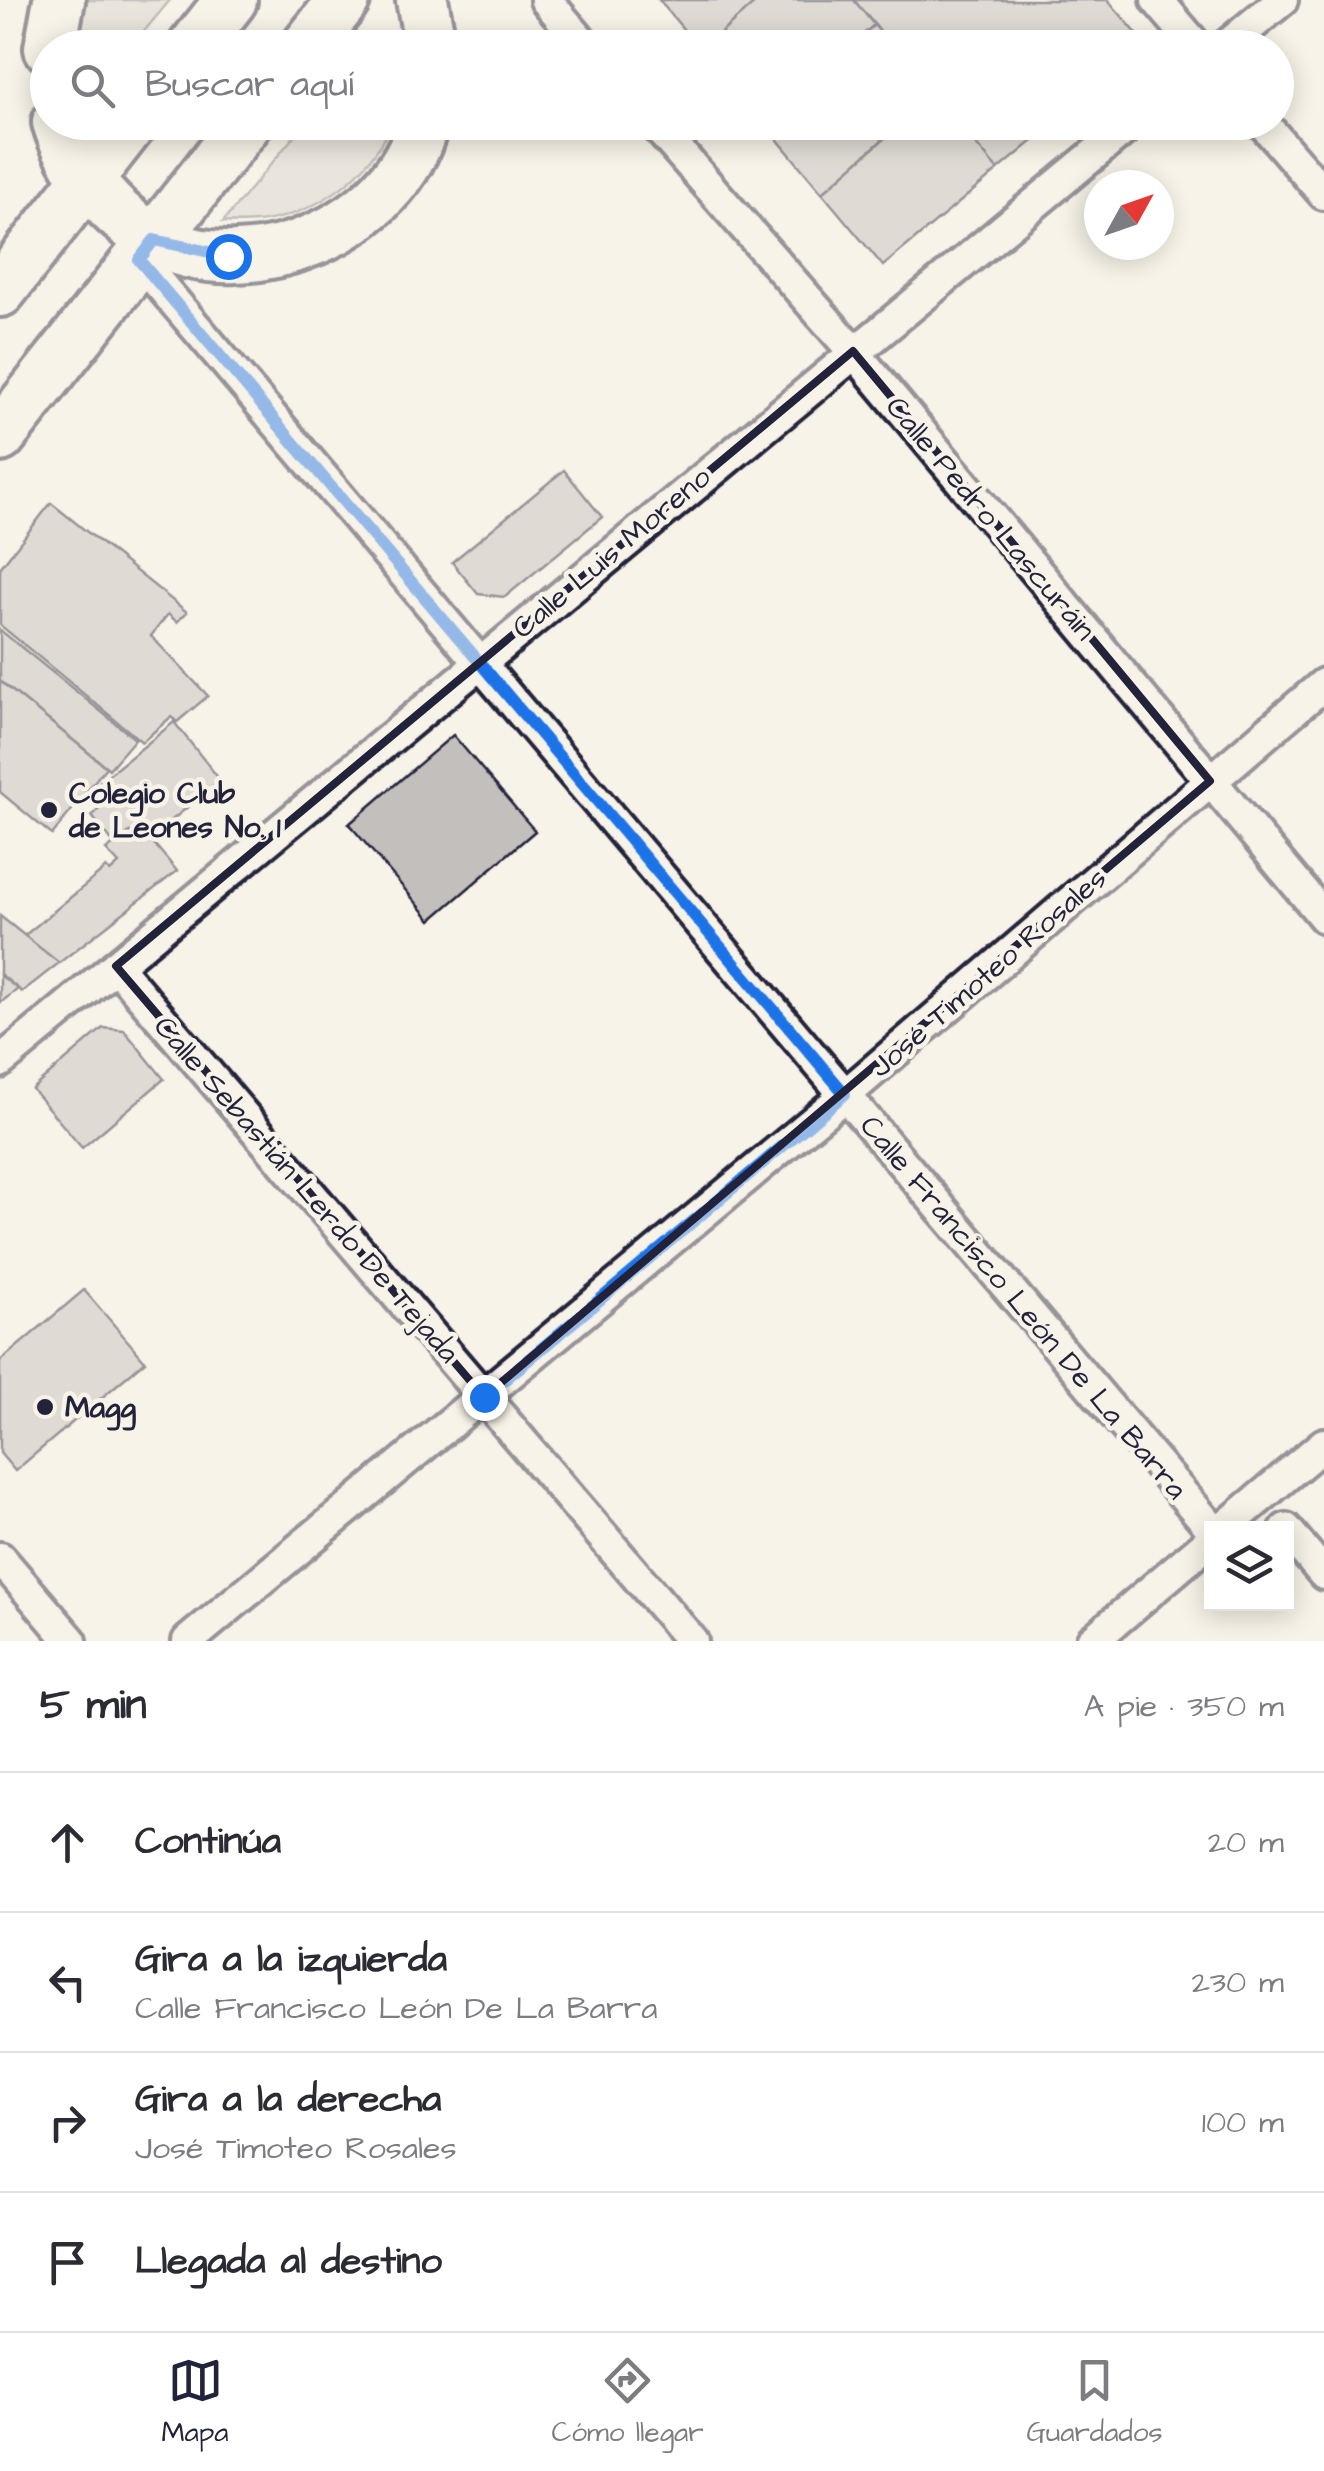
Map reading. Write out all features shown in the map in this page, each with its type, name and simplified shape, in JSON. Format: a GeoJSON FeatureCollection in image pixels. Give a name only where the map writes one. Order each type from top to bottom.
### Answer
{"type":"FeatureCollection","features":[{"type":"Feature","properties":{"kind":"main road"},"geometry":{"type":"LineString","coordinates":[[53,30],[59,0]]}},
{"type":"Feature","properties":{"kind":"main road"},"geometry":{"type":"LineString","coordinates":[[207,30],[231,0]]}},
{"type":"Feature","properties":{"kind":"main road"},"geometry":{"type":"LineString","coordinates":[[320,30],[344,0]]}},
{"type":"Feature","properties":{"kind":"main road"},"geometry":{"type":"LineString","coordinates":[[422,0],[428,30]]}},
{"type":"Feature","properties":{"kind":"main road"},"geometry":{"type":"LineString","coordinates":[[67,140],[86,179],[147,250],[228,256],[304,246],[339,230],[376,200],[405,164],[415,140]]}},
{"type":"Feature","properties":{"kind":"main road"},"geometry":{"type":"LineString","coordinates":[[0,291],[117,140]]}},
{"type":"Feature","properties":{"kind":"main road"},"geometry":{"type":"LineString","coordinates":[[0,436],[233,140]]}},
{"type":"Feature","properties":{"kind":"street"},"geometry":{"type":"LineString","coordinates":[[546,0],[572,30]]}},
{"type":"Feature","properties":{"kind":"street"},"geometry":{"type":"LineString","coordinates":[[1157,0],[1183,30]]}},
{"type":"Feature","properties":{"kind":"street"},"geometry":{"type":"LineString","coordinates":[[1246,30],[1282,0]]}},
{"type":"Feature","properties":{"kind":"street","name":"Calle Pedro Lascuráin"},"geometry":{"type":"LineString","coordinates":[[669,140],[853,352],[1324,917]]}},
{"type":"Feature","properties":{"kind":"street","name":"Calle Luis Moreno"},"geometry":{"type":"LineString","coordinates":[[0,1062],[1110,140]]}},
{"type":"Feature","properties":{"kind":"street"},"geometry":{"type":"LineString","coordinates":[[1278,140],[1324,194]]}},
{"type":"Feature","properties":{"kind":"street","name":"Calle Francisco León De La Barra"},"geometry":{"type":"LineString","coordinates":[[147,250],[479,661],[1205,1521]]}},
{"type":"Feature","properties":{"kind":"street","name":"José Timoteo Rosales"},"geometry":{"type":"LineString","coordinates":[[188,1641],[845,1094],[1324,684]]}},
{"type":"Feature","properties":{"kind":"street","name":"Calle Sebastián Lerdo De Tejada"},"geometry":{"type":"LineString","coordinates":[[116,966],[692,1641]]}},
{"type":"Feature","properties":{"kind":"street"},"geometry":{"type":"LineString","coordinates":[[1232,1521],[1324,1444]]}},
{"type":"Feature","properties":{"kind":"street"},"geometry":{"type":"LineString","coordinates":[[1260,1498],[1279,1521]]}},
{"type":"Feature","properties":{"kind":"street"},"geometry":{"type":"LineString","coordinates":[[1294,1538],[1324,1574]]}},
{"type":"Feature","properties":{"kind":"street"},"geometry":{"type":"LineString","coordinates":[[1092,1641],[1204,1546]]}},
{"type":"Feature","properties":{"kind":"street"},"geometry":{"type":"LineString","coordinates":[[0,1558],[71,1641]]}},
{"type":"Feature","properties":{"kind":"highlighted area"},"geometry":{"type":"Polygon","coordinates":[[[853,351],[1210,781],[484,1397],[116,966],[853,351]]]}},
{"type":"Feature","properties":{"kind":"shaded area"},"geometry":{"type":"Polygon","coordinates":[[[87,0],[170,0],[145,30],[81,30],[87,0]]]}},
{"type":"Feature","properties":{"kind":"shaded area"},"geometry":{"type":"Polygon","coordinates":[[[291,140],[382,140],[363,167],[324,199],[276,219],[223,222],[291,140]]]}},
{"type":"Feature","properties":{"kind":"building"},"geometry":{"type":"Polygon","coordinates":[[[659,0],[758,0],[724,30],[684,30],[659,0]]]}},
{"type":"Feature","properties":{"kind":"building"},"geometry":{"type":"Polygon","coordinates":[[[758,0],[854,0],[874,25],[868,30],[724,30],[758,0]]]}},
{"type":"Feature","properties":{"kind":"building"},"geometry":{"type":"Polygon","coordinates":[[[854,0],[1108,0],[1134,30],[879,30],[854,0]]]}},
{"type":"Feature","properties":{"kind":"building"},"geometry":{"type":"Polygon","coordinates":[[[778,140],[882,140],[822,193],[778,140]]]}},
{"type":"Feature","properties":{"kind":"building"},"geometry":{"type":"Polygon","coordinates":[[[882,140],[972,140],[998,170],[883,266],[822,193],[882,140]]]}},
{"type":"Feature","properties":{"kind":"building"},"geometry":{"type":"Polygon","coordinates":[[[972,140],[1034,140],[998,170],[972,140]]]}},
{"type":"Feature","properties":{"kind":"building"},"geometry":{"type":"Polygon","coordinates":[[[564,470],[602,517],[505,597],[478,594],[452,562],[564,470]]]}},
{"type":"Feature","properties":{"kind":"building"},"geometry":{"type":"Polygon","coordinates":[[[51,503],[187,612],[177,622],[168,614],[151,636],[208,696],[177,722],[171,717],[142,742],[0,625],[0,568],[51,503]]]}},
{"type":"Feature","properties":{"kind":"building"},"geometry":{"type":"Polygon","coordinates":[[[0,630],[135,739],[109,769],[0,681],[0,630]]]}},
{"type":"Feature","properties":{"kind":"building"},"geometry":{"type":"Polygon","coordinates":[[[0,681],[106,767],[52,835],[0,792],[0,681]]]}},
{"type":"Feature","properties":{"kind":"building"},"geometry":{"type":"Polygon","coordinates":[[[174,722],[220,780],[142,845],[130,832],[114,844],[92,816],[104,804],[91,789],[174,722]]]}},
{"type":"Feature","properties":{"kind":"building"},"geometry":{"type":"Polygon","coordinates":[[[453,735],[535,831],[431,920],[349,824],[453,735]]]}},
{"type":"Feature","properties":{"kind":"building"},"geometry":{"type":"Polygon","coordinates":[[[130,832],[142,845],[150,839],[177,871],[59,963],[24,936],[106,868],[110,872],[119,864],[106,850],[130,832]]]}},
{"type":"Feature","properties":{"kind":"building"},"geometry":{"type":"Polygon","coordinates":[[[0,916],[59,963],[22,992],[0,974],[0,916]]]}},
{"type":"Feature","properties":{"kind":"building"},"geometry":{"type":"Polygon","coordinates":[[[0,975],[18,989],[0,1003],[0,975]]]}},
{"type":"Feature","properties":{"kind":"building"},"geometry":{"type":"Polygon","coordinates":[[[103,1028],[124,1030],[164,1079],[82,1148],[32,1089],[103,1028]]]}},
{"type":"Feature","properties":{"kind":"building","name":"Magg"},"geometry":{"type":"Polygon","coordinates":[[[84,1290],[145,1361],[15,1471],[0,1453],[0,1361],[84,1290]]]}},
{"type":"Feature","properties":{"kind":"place","name":"Colegio Club de Leones No. 1"},"geometry":{"type":"Point","coordinates":[49,810]}},
{"type":"Feature","properties":{"kind":"place","name":"Magg"},"geometry":{"type":"Point","coordinates":[45,1407]}},
{"type":"Feature","properties":{"kind":"route"},"geometry":{"type":"LineString","coordinates":[[228,256],[154,240],[139,260],[845,1094],[484,1397]]}}]}
